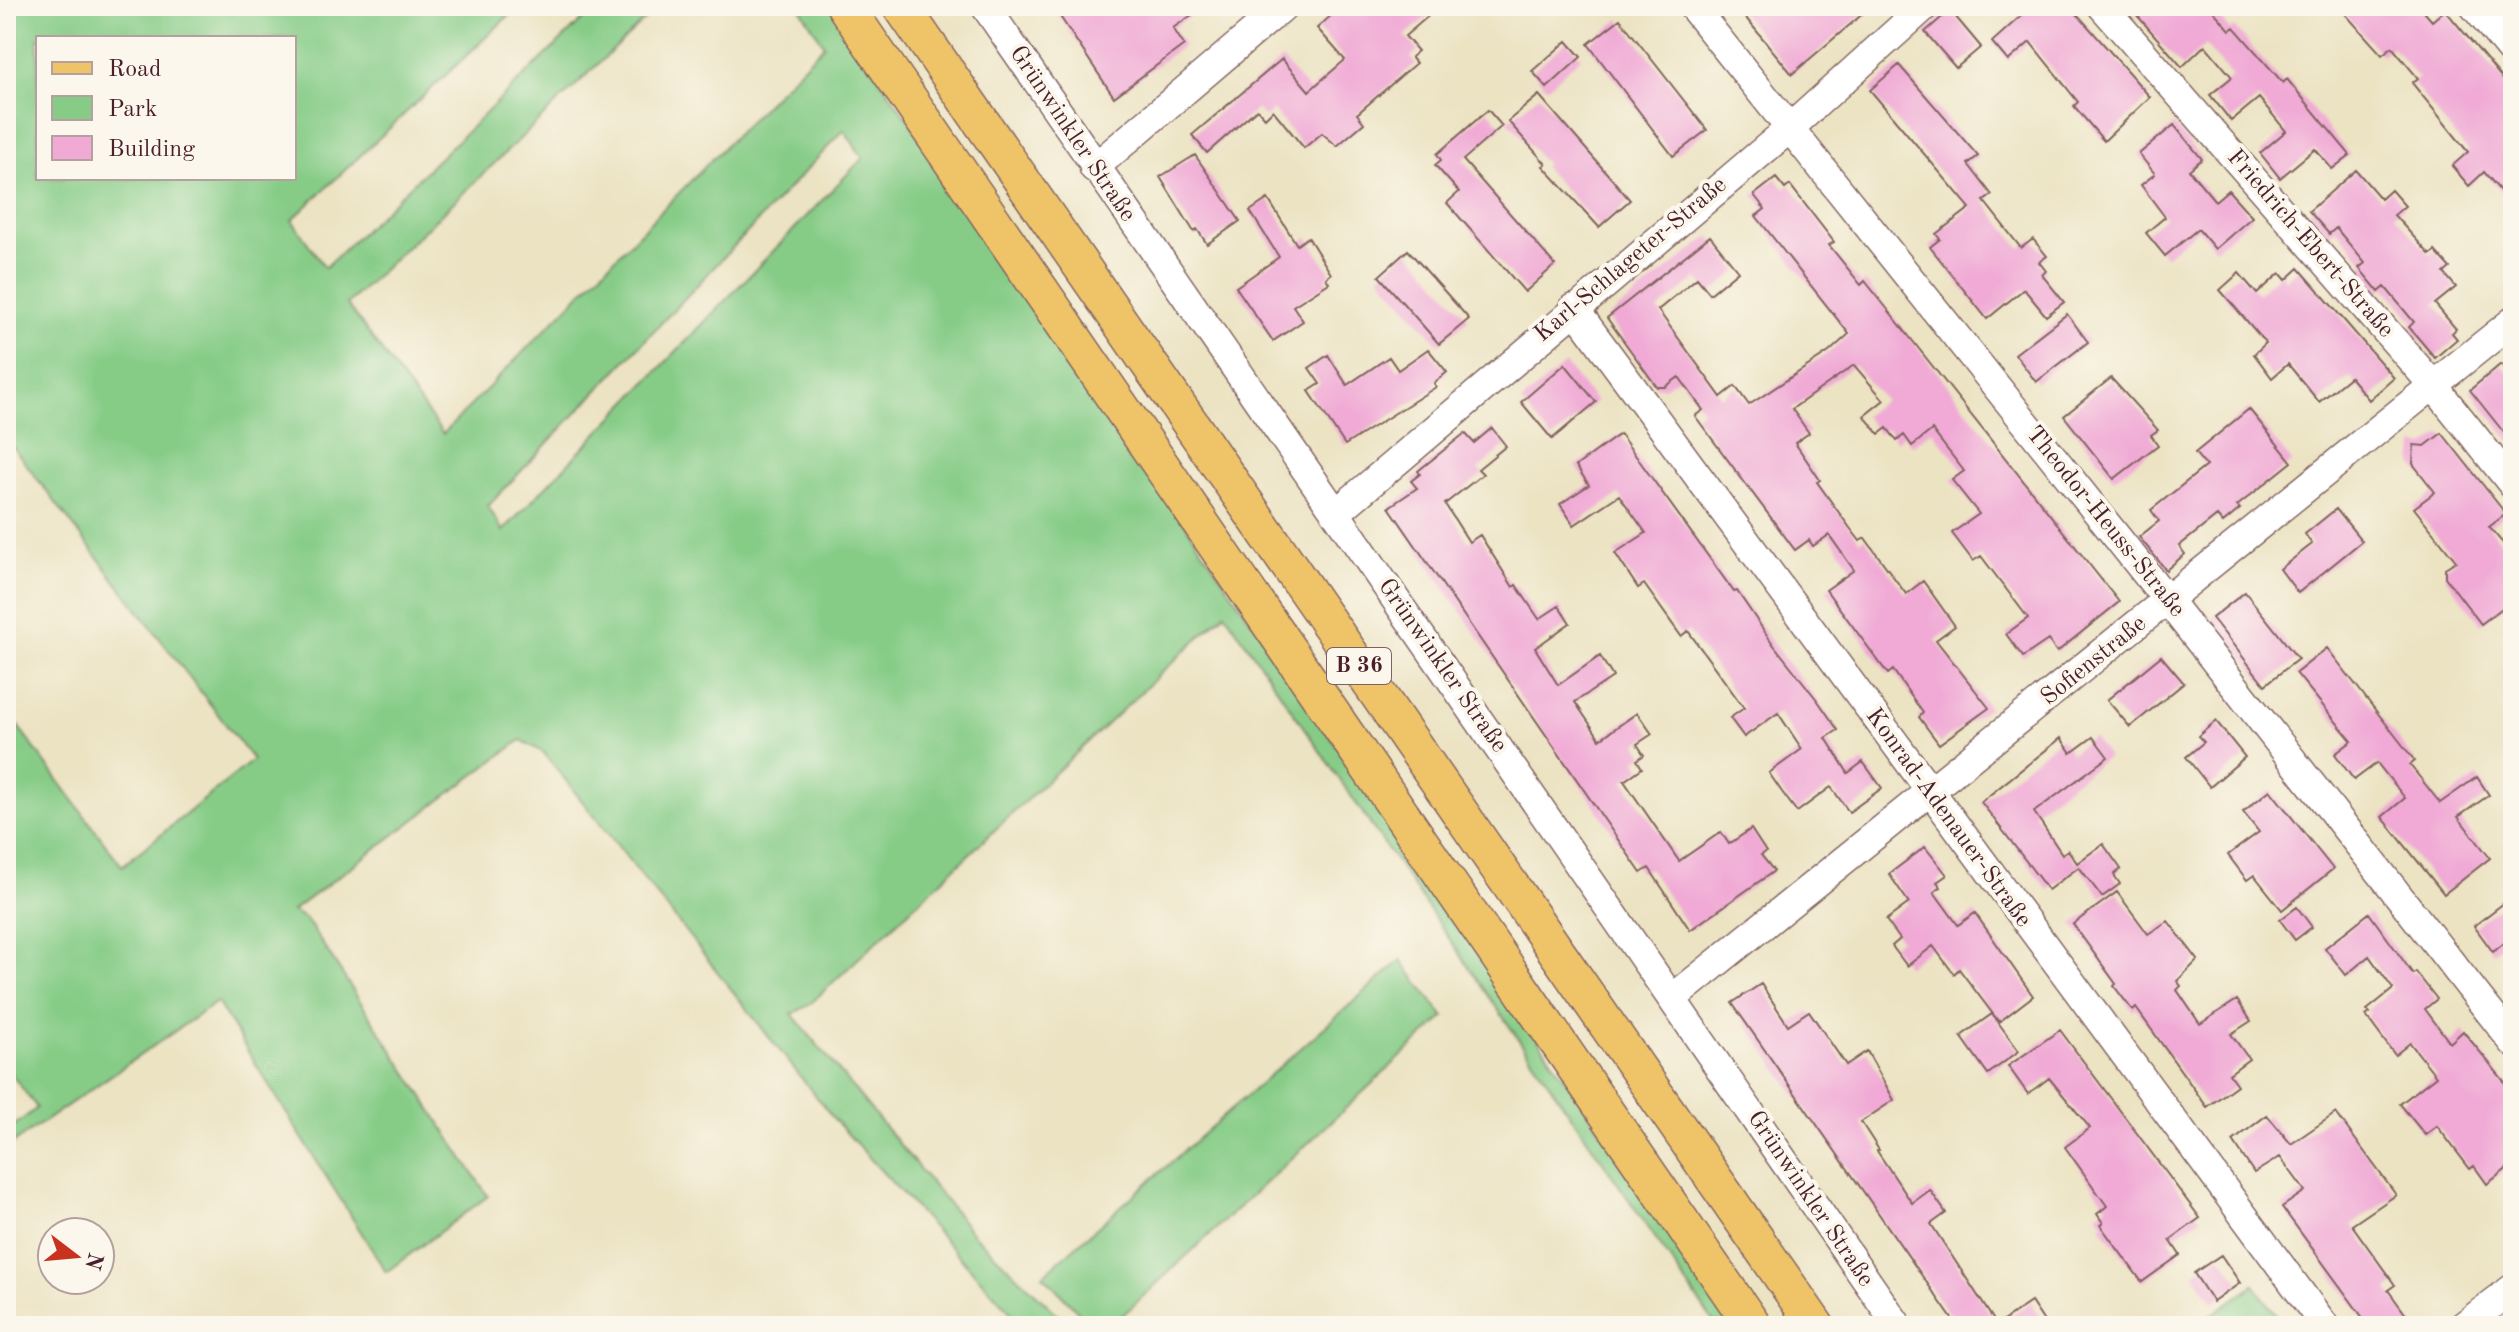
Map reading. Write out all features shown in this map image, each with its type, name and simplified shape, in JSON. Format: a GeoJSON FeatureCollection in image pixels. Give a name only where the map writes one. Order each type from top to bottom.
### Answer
{"type":"FeatureCollection","features":[{"type":"Feature","properties":{"kind":"main road","name":"B 36"},"geometry":{"type":"LineString","coordinates":[[845,6],[1753,1326]]}},
{"type":"Feature","properties":{"kind":"main road","name":"B 36"},"geometry":{"type":"LineString","coordinates":[[901,6],[1816,1326]]}},
{"type":"Feature","properties":{"kind":"street","name":"Grünwinkler Straße"},"geometry":{"type":"LineString","coordinates":[[985,6],[1094,168],[1898,1326]]}},
{"type":"Feature","properties":{"kind":"street"},"geometry":{"type":"LineString","coordinates":[[1094,168],[1284,6]]}},
{"type":"Feature","properties":{"kind":"street","name":"Theodor-Heuss-Straße"},"geometry":{"type":"LineString","coordinates":[[1692,6],[2168,601],[2513,1042]]}},
{"type":"Feature","properties":{"kind":"street","name":"Karl-Schlageter-Straße"},"geometry":{"type":"LineString","coordinates":[[1336,513],[1574,308],[1790,128],[1925,6]]}},
{"type":"Feature","properties":{"kind":"street","name":"Friedrich-Ebert-Straße"},"geometry":{"type":"LineString","coordinates":[[2102,6],[2433,385],[2513,485]]}},
{"type":"Feature","properties":{"kind":"street"},"geometry":{"type":"LineString","coordinates":[[2474,6],[2513,53]]}},
{"type":"Feature","properties":{"kind":"street","name":"Konrad-Adenauer-Straße"},"geometry":{"type":"LineString","coordinates":[[1574,308],[1929,794],[2325,1326]]}},
{"type":"Feature","properties":{"kind":"street","name":"Sofienstraße"},"geometry":{"type":"LineString","coordinates":[[1673,998],[2513,321]]}},
{"type":"Feature","properties":{"kind":"street"},"geometry":{"type":"LineString","coordinates":[[2463,1326],[2513,1288]]}},
{"type":"Feature","properties":{"kind":"green space"},"geometry":{"type":"Polygon","coordinates":[[[6,6],[519,6],[292,220],[325,268],[597,6],[659,6],[347,304],[443,434],[824,45],[799,6],[830,6],[1734,1326],[1716,1326],[1225,613],[809,1005],[792,1014],[973,1234],[1070,1326],[1023,1326],[834,1119],[544,753],[521,740],[292,911],[306,919],[488,1196],[386,1272],[217,1002],[6,1148],[6,1132],[37,1108],[6,1067],[6,710],[122,866],[253,760],[6,438],[6,6]],[[844,130],[488,506],[503,531],[863,158],[844,130]]]}},
{"type":"Feature","properties":{"kind":"green space"},"geometry":{"type":"Polygon","coordinates":[[[2486,6],[2513,6],[2513,40],[2486,6]]]}},
{"type":"Feature","properties":{"kind":"green space"},"geometry":{"type":"Polygon","coordinates":[[[1401,960],[1444,1017],[1111,1326],[1092,1326],[1043,1275],[1401,960]]]}},
{"type":"Feature","properties":{"kind":"green space"},"geometry":{"type":"Polygon","coordinates":[[[2254,1285],[2285,1326],[2196,1326],[2254,1285]]]}},
{"type":"Feature","properties":{"kind":"building"},"geometry":{"type":"Polygon","coordinates":[[[1053,6],[1205,6],[1173,28],[1184,45],[1114,97],[1053,6]]]}},
{"type":"Feature","properties":{"kind":"building"},"geometry":{"type":"Polygon","coordinates":[[[1342,6],[1440,6],[1405,36],[1418,51],[1411,57],[1416,63],[1357,114],[1364,123],[1337,146],[1322,133],[1304,148],[1273,110],[1265,118],[1257,109],[1207,153],[1192,135],[1282,59],[1309,91],[1345,60],[1317,28],[1342,6]]]}},
{"type":"Feature","properties":{"kind":"building"},"geometry":{"type":"Polygon","coordinates":[[[1736,6],[1872,6],[1792,74],[1736,6]]]}},
{"type":"Feature","properties":{"kind":"building"},"geometry":{"type":"Polygon","coordinates":[[[2014,6],[2070,6],[2150,97],[2104,141],[2074,106],[2078,102],[2030,42],[2008,61],[1992,42],[2022,15],[2014,6]]]}},
{"type":"Feature","properties":{"kind":"building"},"geometry":{"type":"Polygon","coordinates":[[[2129,6],[2209,6],[2230,30],[2234,27],[2283,83],[2287,79],[2350,155],[2332,169],[2315,149],[2280,178],[2260,153],[2286,131],[2259,98],[2231,121],[2210,95],[2232,77],[2205,45],[2182,67],[2129,6]]]}},
{"type":"Feature","properties":{"kind":"building"},"geometry":{"type":"Polygon","coordinates":[[[2338,6],[2419,6],[2432,21],[2445,10],[2513,91],[2513,206],[2484,172],[2469,186],[2452,166],[2468,152],[2412,83],[2418,78],[2392,47],[2382,55],[2338,6]]]}},
{"type":"Feature","properties":{"kind":"building"},"geometry":{"type":"Polygon","coordinates":[[[1950,10],[1981,47],[1956,68],[1925,32],[1950,10]]]}},
{"type":"Feature","properties":{"kind":"building"},"geometry":{"type":"Polygon","coordinates":[[[1620,19],[1707,130],[1673,156],[1588,44],[1620,19]]]}},
{"type":"Feature","properties":{"kind":"building"},"geometry":{"type":"Polygon","coordinates":[[[1567,41],[1581,57],[1547,88],[1532,71],[1567,41]]]}},
{"type":"Feature","properties":{"kind":"building"},"geometry":{"type":"Polygon","coordinates":[[[1899,65],[1978,156],[1968,164],[1992,195],[1984,201],[2021,248],[2033,239],[2047,256],[2039,262],[2046,271],[2042,275],[2064,302],[2046,316],[2024,289],[1987,319],[1930,247],[1940,239],[1936,234],[1970,208],[1870,90],[1899,65]]]}},
{"type":"Feature","properties":{"kind":"building"},"geometry":{"type":"Polygon","coordinates":[[[1539,95],[1630,200],[1599,227],[1543,166],[1546,164],[1508,121],[1539,95]]]}},
{"type":"Feature","properties":{"kind":"building"},"geometry":{"type":"Polygon","coordinates":[[[1488,110],[1502,126],[1463,160],[1555,265],[1525,292],[1447,203],[1459,192],[1435,165],[1441,160],[1437,154],[1488,110]]]}},
{"type":"Feature","properties":{"kind":"building"},"geometry":{"type":"Polygon","coordinates":[[[2174,125],[2202,159],[2189,170],[2215,201],[2228,190],[2252,217],[2215,249],[2198,229],[2165,256],[2146,233],[2165,217],[2141,185],[2155,174],[2139,154],[2174,125]]]}},
{"type":"Feature","properties":{"kind":"building"},"geometry":{"type":"Polygon","coordinates":[[[1195,155],[1240,221],[1207,244],[1197,229],[1194,232],[1160,177],[1195,155]]]}},
{"type":"Feature","properties":{"kind":"building"},"geometry":{"type":"Polygon","coordinates":[[[2356,170],[2381,199],[2391,190],[2405,206],[2394,215],[2430,255],[2435,251],[2450,268],[2444,273],[2456,287],[2435,304],[2456,329],[2452,333],[2457,339],[2435,358],[2409,327],[2414,322],[2385,287],[2379,292],[2359,268],[2365,263],[2336,228],[2329,234],[2309,211],[2356,170]]]}},
{"type":"Feature","properties":{"kind":"building"},"geometry":{"type":"Polygon","coordinates":[[[1776,178],[1785,189],[1790,185],[1834,242],[1829,245],[1861,285],[1865,281],[2119,602],[2057,652],[2048,640],[2023,657],[2006,634],[2028,618],[1981,556],[1973,561],[1952,533],[1979,514],[1952,480],[1964,471],[1932,430],[1912,446],[1904,435],[1897,441],[1887,428],[1879,434],[1864,416],[1884,400],[1854,365],[1792,409],[1809,433],[1795,443],[1820,480],[1817,482],[1850,528],[1860,541],[1865,538],[1906,594],[1923,581],[1955,626],[1936,640],[1989,708],[1939,744],[1919,717],[1923,713],[1893,670],[1888,674],[1826,590],[1854,570],[1829,535],[1813,546],[1809,540],[1795,550],[1695,416],[1703,410],[1679,377],[1665,387],[1657,387],[1607,318],[1710,236],[1738,271],[1710,294],[1697,278],[1658,310],[1721,397],[1735,386],[1749,405],[1829,352],[1849,334],[1756,216],[1765,209],[1754,195],[1776,178]]]}},
{"type":"Feature","properties":{"kind":"building"},"geometry":{"type":"Polygon","coordinates":[[[1268,199],[1297,245],[1308,237],[1331,274],[1326,278],[1329,283],[1293,306],[1303,321],[1273,341],[1236,287],[1279,257],[1250,211],[1268,199]]]}},
{"type":"Feature","properties":{"kind":"building"},"geometry":{"type":"Polygon","coordinates":[[[1408,250],[1469,319],[1439,344],[1379,276],[1408,250]]]}},
{"type":"Feature","properties":{"kind":"building"},"geometry":{"type":"Polygon","coordinates":[[[2299,268],[2394,378],[2369,400],[2350,377],[2319,402],[2288,364],[2272,378],[2254,354],[2266,343],[2220,290],[2239,273],[2257,294],[2280,273],[2286,280],[2299,268]]]}},
{"type":"Feature","properties":{"kind":"building"},"geometry":{"type":"Polygon","coordinates":[[[2067,314],[2088,342],[2036,382],[2015,354],[2067,314]]]}},
{"type":"Feature","properties":{"kind":"building"},"geometry":{"type":"Polygon","coordinates":[[[1428,349],[1447,372],[1434,383],[1436,387],[1345,445],[1309,391],[1320,384],[1309,368],[1328,355],[1347,385],[1389,357],[1398,370],[1428,349]]]}},
{"type":"Feature","properties":{"kind":"building"},"geometry":{"type":"Polygon","coordinates":[[[1565,364],[1596,402],[1552,439],[1521,402],[1565,364]]]}},
{"type":"Feature","properties":{"kind":"building"},"geometry":{"type":"Polygon","coordinates":[[[2501,364],[2513,379],[2513,444],[2470,390],[2501,364]]]}},
{"type":"Feature","properties":{"kind":"building"},"geometry":{"type":"Polygon","coordinates":[[[2111,378],[2158,430],[2151,435],[2158,445],[2114,479],[2064,416],[2111,378]]]}},
{"type":"Feature","properties":{"kind":"building"},"geometry":{"type":"Polygon","coordinates":[[[2249,409],[2292,462],[2237,506],[2240,509],[2223,523],[2217,516],[2179,546],[2185,554],[2166,570],[2139,537],[2159,521],[2151,510],[2206,466],[2195,453],[2249,409]]]}},
{"type":"Feature","properties":{"kind":"building"},"geometry":{"type":"Polygon","coordinates":[[[1492,428],[1506,446],[1478,469],[1483,474],[1445,504],[1469,542],[1480,535],[1513,587],[1516,585],[1539,619],[1559,606],[1570,623],[1535,648],[1558,685],[1600,656],[1613,677],[1575,702],[1600,739],[1637,713],[1652,734],[1637,744],[1644,755],[1637,760],[1642,768],[1624,781],[1679,861],[1721,832],[1729,844],[1751,829],[1766,852],[1761,855],[1774,871],[1690,930],[1649,868],[1641,873],[1389,507],[1417,488],[1411,481],[1420,474],[1418,471],[1465,433],[1474,443],[1492,428]]]}},
{"type":"Feature","properties":{"kind":"building"},"geometry":{"type":"Polygon","coordinates":[[[2442,433],[2506,514],[2489,527],[2513,555],[2513,600],[2481,624],[2445,577],[2445,568],[2456,561],[2414,508],[2435,492],[2413,464],[2414,445],[2425,446],[2442,433]]]}},
{"type":"Feature","properties":{"kind":"building"},"geometry":{"type":"Polygon","coordinates":[[[1620,434],[1838,730],[1826,738],[1848,773],[1863,762],[1882,788],[1849,812],[1831,787],[1797,812],[1782,792],[1769,773],[1802,749],[1778,713],[1744,737],[1730,718],[1744,708],[1688,631],[1681,636],[1644,584],[1638,588],[1615,553],[1646,533],[1619,495],[1574,525],[1560,504],[1589,485],[1576,466],[1620,434]]]}},
{"type":"Feature","properties":{"kind":"building"},"geometry":{"type":"Polygon","coordinates":[[[2336,509],[2362,541],[2298,593],[2280,569],[2312,544],[2305,534],[2336,509]]]}},
{"type":"Feature","properties":{"kind":"building"},"geometry":{"type":"Polygon","coordinates":[[[2245,592],[2298,659],[2265,685],[2212,618],[2245,592]]]}},
{"type":"Feature","properties":{"kind":"building"},"geometry":{"type":"Polygon","coordinates":[[[2327,648],[2415,761],[2410,765],[2440,803],[2477,777],[2489,795],[2458,817],[2490,858],[2444,894],[2382,817],[2405,798],[2377,763],[2354,780],[2335,754],[2352,741],[2296,673],[2327,648]]]}},
{"type":"Feature","properties":{"kind":"building"},"geometry":{"type":"Polygon","coordinates":[[[2161,656],[2184,683],[2130,727],[2107,700],[2161,656]]]}},
{"type":"Feature","properties":{"kind":"building"},"geometry":{"type":"Polygon","coordinates":[[[2216,721],[2245,757],[2210,787],[2186,757],[2204,742],[2198,736],[2216,721]]]}},
{"type":"Feature","properties":{"kind":"building"},"geometry":{"type":"Polygon","coordinates":[[[2093,737],[2108,757],[2034,812],[2062,854],[2068,850],[2077,863],[2103,844],[2121,869],[2114,875],[2120,884],[2102,897],[2079,867],[2048,890],[1981,802],[2061,738],[2071,753],[2093,737]]]}},
{"type":"Feature","properties":{"kind":"building"},"geometry":{"type":"Polygon","coordinates":[[[2270,790],[2333,869],[2282,910],[2254,875],[2247,880],[2228,855],[2259,832],[2243,812],[2270,790]]]}},
{"type":"Feature","properties":{"kind":"building"},"geometry":{"type":"Polygon","coordinates":[[[1925,847],[1947,875],[1937,882],[1941,887],[1934,892],[1958,925],[1975,913],[2033,996],[1999,1022],[1959,969],[1954,974],[1933,946],[1907,966],[1892,946],[1900,939],[1886,920],[1909,903],[1889,874],[1925,847]]]}},
{"type":"Feature","properties":{"kind":"building"},"geometry":{"type":"Polygon","coordinates":[[[2117,892],[2148,934],[2168,921],[2198,960],[2177,981],[2181,986],[2177,990],[2200,1024],[2237,1000],[2251,1021],[2231,1034],[2249,1059],[2229,1074],[2237,1085],[2207,1107],[2136,1008],[2133,1011],[2114,986],[2116,984],[2073,924],[2117,892]]]}},
{"type":"Feature","properties":{"kind":"building"},"geometry":{"type":"Polygon","coordinates":[[[2513,896],[2513,936],[2493,952],[2474,926],[2513,896]]]}},
{"type":"Feature","properties":{"kind":"building"},"geometry":{"type":"Polygon","coordinates":[[[2297,907],[2312,927],[2295,940],[2280,920],[2297,907]]]}},
{"type":"Feature","properties":{"kind":"building"},"geometry":{"type":"Polygon","coordinates":[[[2369,913],[2413,974],[2416,972],[2437,999],[2425,1009],[2450,1043],[2463,1031],[2513,1092],[2513,1164],[2487,1184],[2474,1166],[2470,1169],[2437,1126],[2425,1135],[2400,1104],[2436,1076],[2410,1043],[2395,1055],[2366,1016],[2370,1013],[2367,1010],[2393,989],[2369,956],[2346,975],[2325,948],[2369,913]]]}},
{"type":"Feature","properties":{"kind":"building"},"geometry":{"type":"Polygon","coordinates":[[[1761,984],[1788,1025],[1809,1011],[1846,1065],[1867,1051],[1894,1100],[1861,1122],[1877,1151],[1912,1203],[1930,1190],[1946,1213],[1931,1224],[1997,1325],[2031,1302],[2047,1326],[1957,1326],[1732,1003],[1761,984]]]}},
{"type":"Feature","properties":{"kind":"building"},"geometry":{"type":"Polygon","coordinates":[[[1992,1014],[2019,1051],[1988,1074],[1961,1036],[1992,1014]]]}},
{"type":"Feature","properties":{"kind":"building"},"geometry":{"type":"Polygon","coordinates":[[[2060,1030],[2200,1218],[2170,1240],[2180,1255],[2142,1282],[2100,1225],[2103,1223],[2097,1214],[2107,1206],[2065,1147],[2090,1128],[2049,1078],[2028,1094],[2008,1066],[2060,1030]]]}},
{"type":"Feature","properties":{"kind":"building"},"geometry":{"type":"Polygon","coordinates":[[[2336,1113],[2396,1195],[2352,1225],[2395,1285],[2388,1290],[2414,1326],[2369,1326],[2282,1207],[2305,1191],[2280,1157],[2254,1173],[2233,1141],[2267,1115],[2291,1144],[2336,1113]]]}},
{"type":"Feature","properties":{"kind":"building"},"geometry":{"type":"Polygon","coordinates":[[[2221,1255],[2240,1283],[2213,1302],[2194,1273],[2221,1255]]]}}]}
